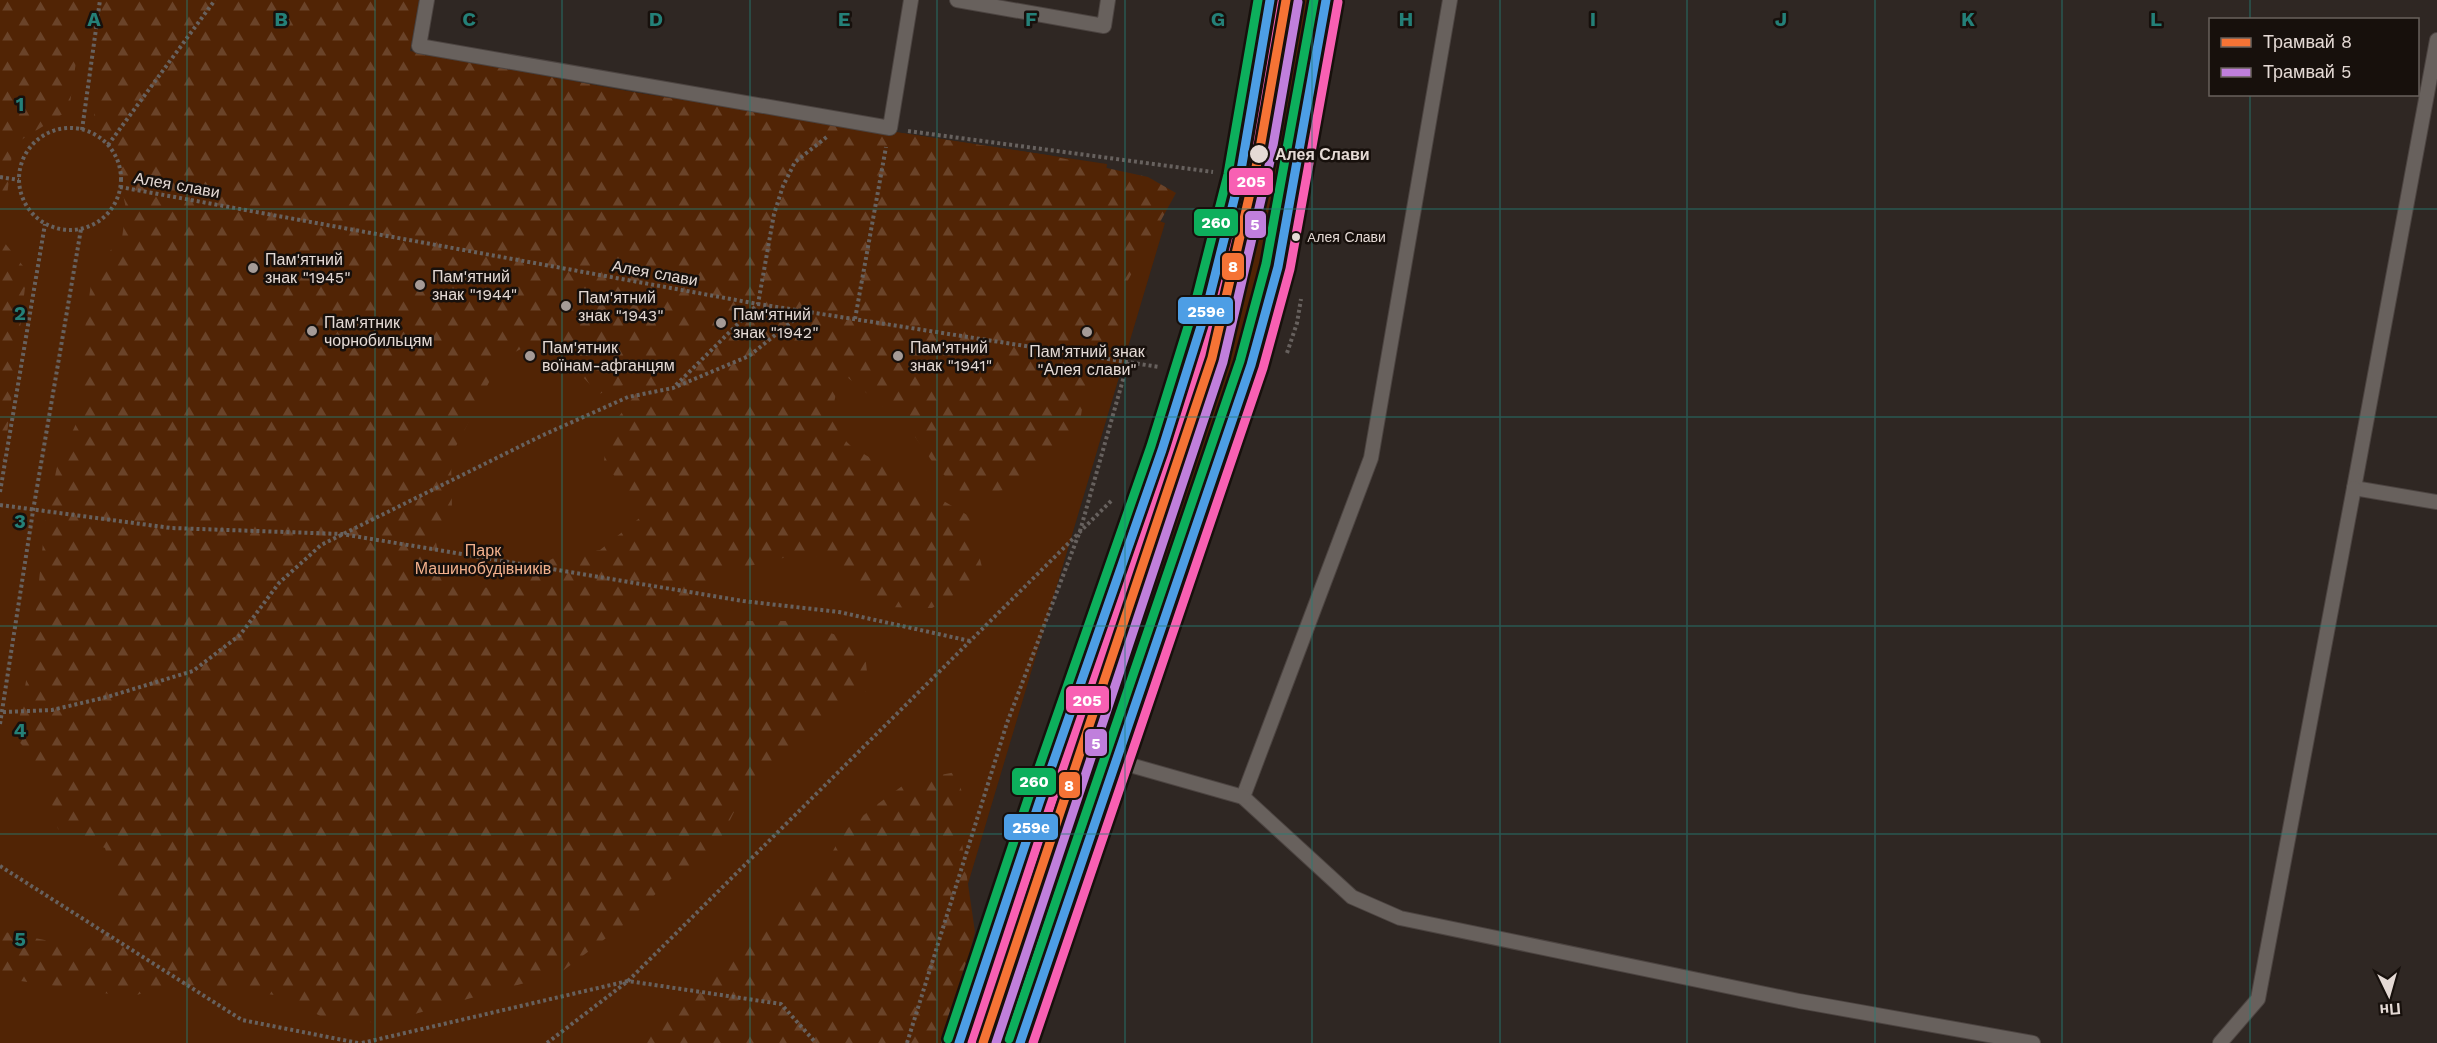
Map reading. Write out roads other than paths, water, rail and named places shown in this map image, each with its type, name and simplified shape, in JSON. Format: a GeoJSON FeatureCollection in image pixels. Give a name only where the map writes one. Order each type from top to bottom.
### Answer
{"type":"FeatureCollection","features":[{"type":"Feature","properties":{"kind":"main road"},"geometry":{"type":"LineString","coordinates":[[959,1043],[1043,792],[1162,450],[1207,307],[1240,176],[1270,0]]}},
{"type":"Feature","properties":{"kind":"main road"},"geometry":{"type":"LineString","coordinates":[[1020,1043],[1251,365],[1278,267],[1326,0]]}},
{"type":"Feature","properties":{"kind":"lane"},"geometry":{"type":"LineString","coordinates":[[427,0],[419,46],[890,128],[910,0]]}},
{"type":"Feature","properties":{"kind":"lane"},"geometry":{"type":"LineString","coordinates":[[957,0],[980,2],[1104,26],[1108,0]]}},
{"type":"Feature","properties":{"kind":"lane"},"geometry":{"type":"LineString","coordinates":[[1243,797],[1371,458],[1450,0]]}},
{"type":"Feature","properties":{"kind":"lane"},"geometry":{"type":"LineString","coordinates":[[2220,1043],[2258,999],[2437,40]]}},
{"type":"Feature","properties":{"kind":"lane"},"geometry":{"type":"LineString","coordinates":[[2354,488],[2437,502]]}},
{"type":"Feature","properties":{"kind":"lane"},"geometry":{"type":"LineString","coordinates":[[1116,761],[1243,797],[1352,897],[1400,918],[1799,1001],[2033,1043]]}},
{"type":"Feature","properties":{"kind":"tram line","name":"8"},"geometry":{"type":"LineString","coordinates":[[983,1043],[1212,358],[1259,154],[1286,0]]}},
{"type":"Feature","properties":{"kind":"tram line","name":"5"},"geometry":{"type":"LineString","coordinates":[[996,1043],[1223,362],[1271,157],[1298,2]]}},
{"type":"Feature","properties":{"kind":"place","name":"Алея Слави"},"geometry":{"type":"Point","coordinates":[1259,154]}},
{"type":"Feature","properties":{"kind":"place","name":"Aлея Слави"},"geometry":{"type":"Point","coordinates":[1296,237]}},
{"type":"Feature","properties":{"kind":"place","name":"Пам'ятний знак \"1945\""},"geometry":{"type":"Point","coordinates":[253,268]}},
{"type":"Feature","properties":{"kind":"place","name":"Пам'ятний знак \"1944\""},"geometry":{"type":"Point","coordinates":[420,285]}},
{"type":"Feature","properties":{"kind":"place","name":"Пам'ятний знак \"1943\""},"geometry":{"type":"Point","coordinates":[566,306]}},
{"type":"Feature","properties":{"kind":"place","name":"Пам'ятний знак \"1942\""},"geometry":{"type":"Point","coordinates":[721,323]}},
{"type":"Feature","properties":{"kind":"place","name":"Пам'ятник чорнобильцям"},"geometry":{"type":"Point","coordinates":[312,331]}},
{"type":"Feature","properties":{"kind":"place","name":"Пам'ятний знак \"Алея слави\""},"geometry":{"type":"Point","coordinates":[1087,332]}},
{"type":"Feature","properties":{"kind":"place","name":"Пам'ятник воїнам-афганцям"},"geometry":{"type":"Point","coordinates":[530,356]}},
{"type":"Feature","properties":{"kind":"place","name":"Пам'ятний знак \"1941\""},"geometry":{"type":"Point","coordinates":[898,356]}},
{"type":"Feature","properties":{"kind":"park label","name":"Парк Машинобудівників"},"geometry":{"type":"Point","coordinates":[483,559]}}]}
